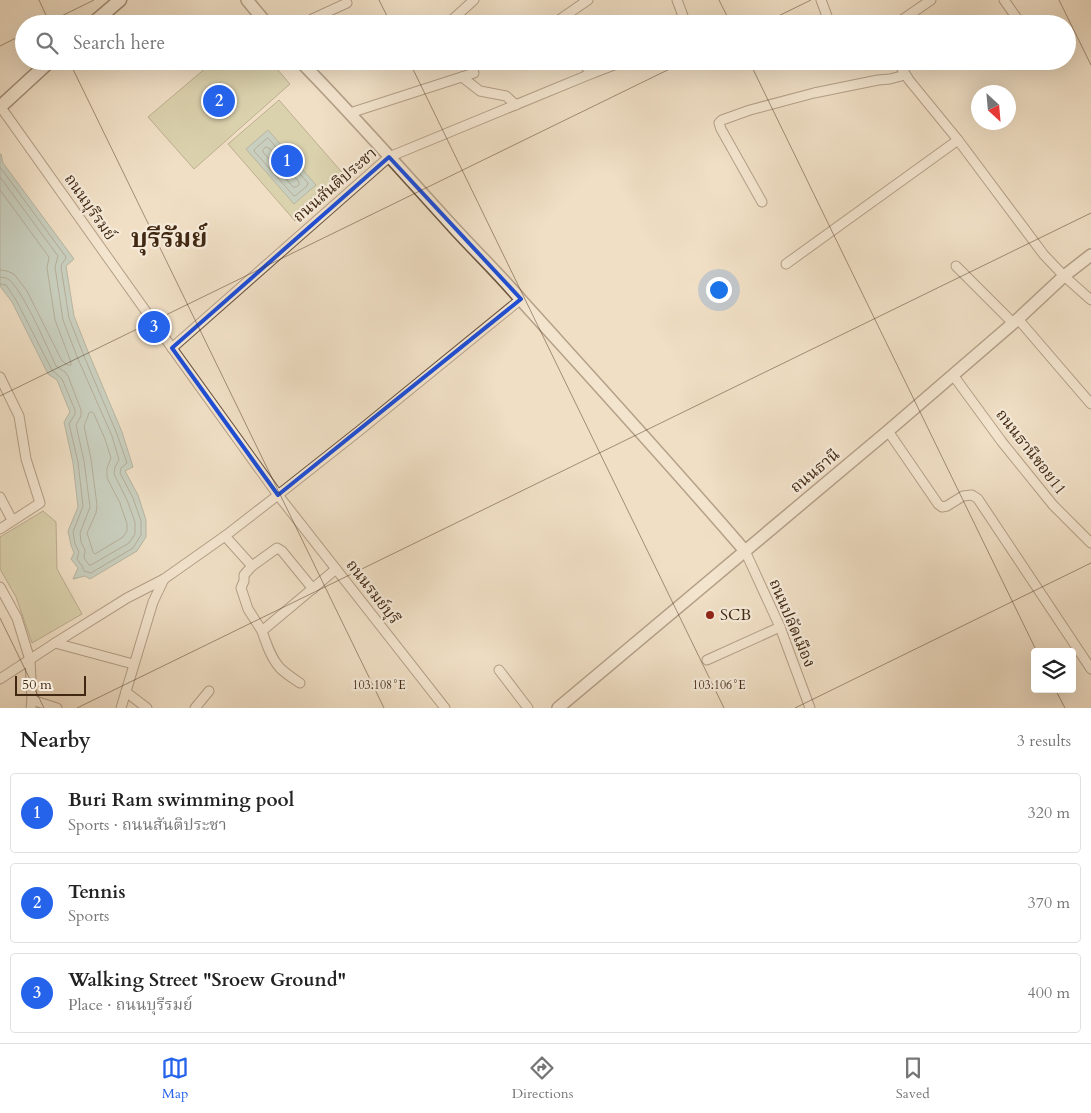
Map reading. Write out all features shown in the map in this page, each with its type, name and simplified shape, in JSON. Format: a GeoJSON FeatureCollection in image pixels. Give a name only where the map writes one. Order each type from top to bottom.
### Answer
{"type":"FeatureCollection","features":[{"type":"Feature","properties":{"kind":"main road"},"geometry":{"type":"LineString","coordinates":[[102,15],[120,0]]}},
{"type":"Feature","properties":{"kind":"main road"},"geometry":{"type":"LineString","coordinates":[[0,106],[40,70]]}},
{"type":"Feature","properties":{"kind":"street"},"geometry":{"type":"LineString","coordinates":[[247,0],[260,15]]}},
{"type":"Feature","properties":{"kind":"street"},"geometry":{"type":"LineString","coordinates":[[457,15],[474,0]]}},
{"type":"Feature","properties":{"kind":"street"},"geometry":{"type":"LineString","coordinates":[[567,15],[588,0]]}},
{"type":"Feature","properties":{"kind":"street"},"geometry":{"type":"LineString","coordinates":[[677,0],[683,15]]}},
{"type":"Feature","properties":{"kind":"street"},"geometry":{"type":"LineString","coordinates":[[821,0],[827,15]]}},
{"type":"Feature","properties":{"kind":"street"},"geometry":{"type":"LineString","coordinates":[[1004,0],[1015,15]]}},
{"type":"Feature","properties":{"kind":"street"},"geometry":{"type":"LineString","coordinates":[[909,15],[928,1]]}},
{"type":"Feature","properties":{"kind":"street"},"geometry":{"type":"LineString","coordinates":[[321,15],[347,3]]}},
{"type":"Feature","properties":{"kind":"street"},"geometry":{"type":"LineString","coordinates":[[309,70],[631,421],[745,551]]}},
{"type":"Feature","properties":{"kind":"street"},"geometry":{"type":"LineString","coordinates":[[350,113],[474,73],[473,70]]}},
{"type":"Feature","properties":{"kind":"street","name":"ถนนสันติประชา"},"geometry":{"type":"LineString","coordinates":[[172,348],[389,156],[599,70]]}},
{"type":"Feature","properties":{"kind":"street"},"geometry":{"type":"LineString","coordinates":[[903,70],[1044,254],[1064,276],[1091,300]]}},
{"type":"Feature","properties":{"kind":"street"},"geometry":{"type":"LineString","coordinates":[[762,202],[721,129],[719,123],[722,120],[750,110],[814,93],[890,79],[906,74]]}},
{"type":"Feature","properties":{"kind":"street"},"geometry":{"type":"LineString","coordinates":[[462,77],[480,91],[506,96],[516,105]]}},
{"type":"Feature","properties":{"kind":"street","name":"ถนนบุรีรมย์"},"geometry":{"type":"LineString","coordinates":[[0,106],[278,495]]}},
{"type":"Feature","properties":{"kind":"street"},"geometry":{"type":"LineString","coordinates":[[786,264],[958,140]]}},
{"type":"Feature","properties":{"kind":"street","name":"ถนนธานี"},"geometry":{"type":"LineString","coordinates":[[558,708],[888,431],[1064,276],[1091,255]]}},
{"type":"Feature","properties":{"kind":"street"},"geometry":{"type":"LineString","coordinates":[[956,266],[1015,321],[1091,404]]}},
{"type":"Feature","properties":{"kind":"street"},"geometry":{"type":"LineString","coordinates":[[0,679],[127,598],[164,579],[225,536],[520,299]]}},
{"type":"Feature","properties":{"kind":"street","name":"ถนนธานีซอย11"},"geometry":{"type":"LineString","coordinates":[[953,375],[1002,442],[1053,505],[1091,543]]}},
{"type":"Feature","properties":{"kind":"street"},"geometry":{"type":"LineString","coordinates":[[0,377],[19,416],[26,459],[40,503],[0,529]]}},
{"type":"Feature","properties":{"kind":"street"},"geometry":{"type":"LineString","coordinates":[[888,431],[938,504],[942,507],[947,506],[963,496],[972,495],[978,499],[1091,669]]}},
{"type":"Feature","properties":{"kind":"street","name":"ถนนรมย์บุรี"},"geometry":{"type":"LineString","coordinates":[[278,495],[444,708]]}},
{"type":"Feature","properties":{"kind":"street"},"geometry":{"type":"LineString","coordinates":[[0,497],[12,520]]}},
{"type":"Feature","properties":{"kind":"street"},"geometry":{"type":"LineString","coordinates":[[225,536],[252,566]]}},
{"type":"Feature","properties":{"kind":"street"},"geometry":{"type":"LineString","coordinates":[[300,683],[280,669],[275,662],[265,643],[262,631],[248,609],[241,588],[244,575],[252,566],[276,548],[282,551],[313,589]]}},
{"type":"Feature","properties":{"kind":"street","name":"ถนนปลัดเมือง"},"geometry":{"type":"LineString","coordinates":[[745,551],[780,627],[810,708]]}},
{"type":"Feature","properties":{"kind":"street"},"geometry":{"type":"LineString","coordinates":[[262,631],[336,569]]}},
{"type":"Feature","properties":{"kind":"street"},"geometry":{"type":"LineString","coordinates":[[121,708],[152,602],[164,579]]}},
{"type":"Feature","properties":{"kind":"street"},"geometry":{"type":"LineString","coordinates":[[0,587],[17,618],[30,660],[32,704],[57,708]]}},
{"type":"Feature","properties":{"kind":"street"},"geometry":{"type":"LineString","coordinates":[[706,660],[780,627]]}},
{"type":"Feature","properties":{"kind":"street"},"geometry":{"type":"LineString","coordinates":[[55,643],[134,664]]}},
{"type":"Feature","properties":{"kind":"street"},"geometry":{"type":"LineString","coordinates":[[499,670],[528,708]]}},
{"type":"Feature","properties":{"kind":"street"},"geometry":{"type":"LineString","coordinates":[[195,708],[209,691]]}},
{"type":"Feature","properties":{"kind":"street"},"geometry":{"type":"LineString","coordinates":[[126,692],[147,708]]}},
{"type":"Feature","properties":{"kind":"highlighted area"},"geometry":{"type":"Polygon","coordinates":[[[389,157],[521,299],[278,495],[172,348],[389,157]]]}},
{"type":"Feature","properties":{"kind":"green space"},"geometry":{"type":"Polygon","coordinates":[[[203,70],[278,70],[290,84],[194,169],[148,117],[203,70]]]}},
{"type":"Feature","properties":{"kind":"green space"},"geometry":{"type":"Polygon","coordinates":[[[279,100],[346,177],[295,221],[228,144],[279,100]]]}},
{"type":"Feature","properties":{"kind":"green space"},"geometry":{"type":"Polygon","coordinates":[[[43,511],[56,522],[57,569],[82,614],[32,643],[16,597],[0,569],[0,537],[43,511]]]}},
{"type":"Feature","properties":{"kind":"water"},"geometry":{"type":"Polygon","coordinates":[[[268,130],[316,185],[294,204],[246,149],[268,130]]]}},
{"type":"Feature","properties":{"kind":"water"},"geometry":{"type":"Polygon","coordinates":[[[0,154],[3,163],[74,259],[66,266],[74,316],[122,432],[133,467],[125,471],[138,495],[146,520],[146,537],[137,551],[90,579],[85,576],[73,579],[78,568],[71,559],[74,553],[68,531],[78,507],[73,463],[64,422],[70,412],[57,380],[48,374],[12,302],[0,286],[0,154]]]}},
{"type":"Feature","properties":{"kind":"place","name":"Tennis"},"geometry":{"type":"Point","coordinates":[219,101]}},
{"type":"Feature","properties":{"kind":"place","name":"Buri Ram swimming pool"},"geometry":{"type":"Point","coordinates":[287,161]}},
{"type":"Feature","properties":{"kind":"place","name":"Walking Street \"Sroew Ground\""},"geometry":{"type":"Point","coordinates":[154,327]}},
{"type":"Feature","properties":{"kind":"place","name":"SCB"},"geometry":{"type":"Point","coordinates":[710,615]}},
{"type":"Feature","properties":{"kind":"district","name":"บุรีรัมย์"},"geometry":{"type":"Point","coordinates":[169,238]}}]}
